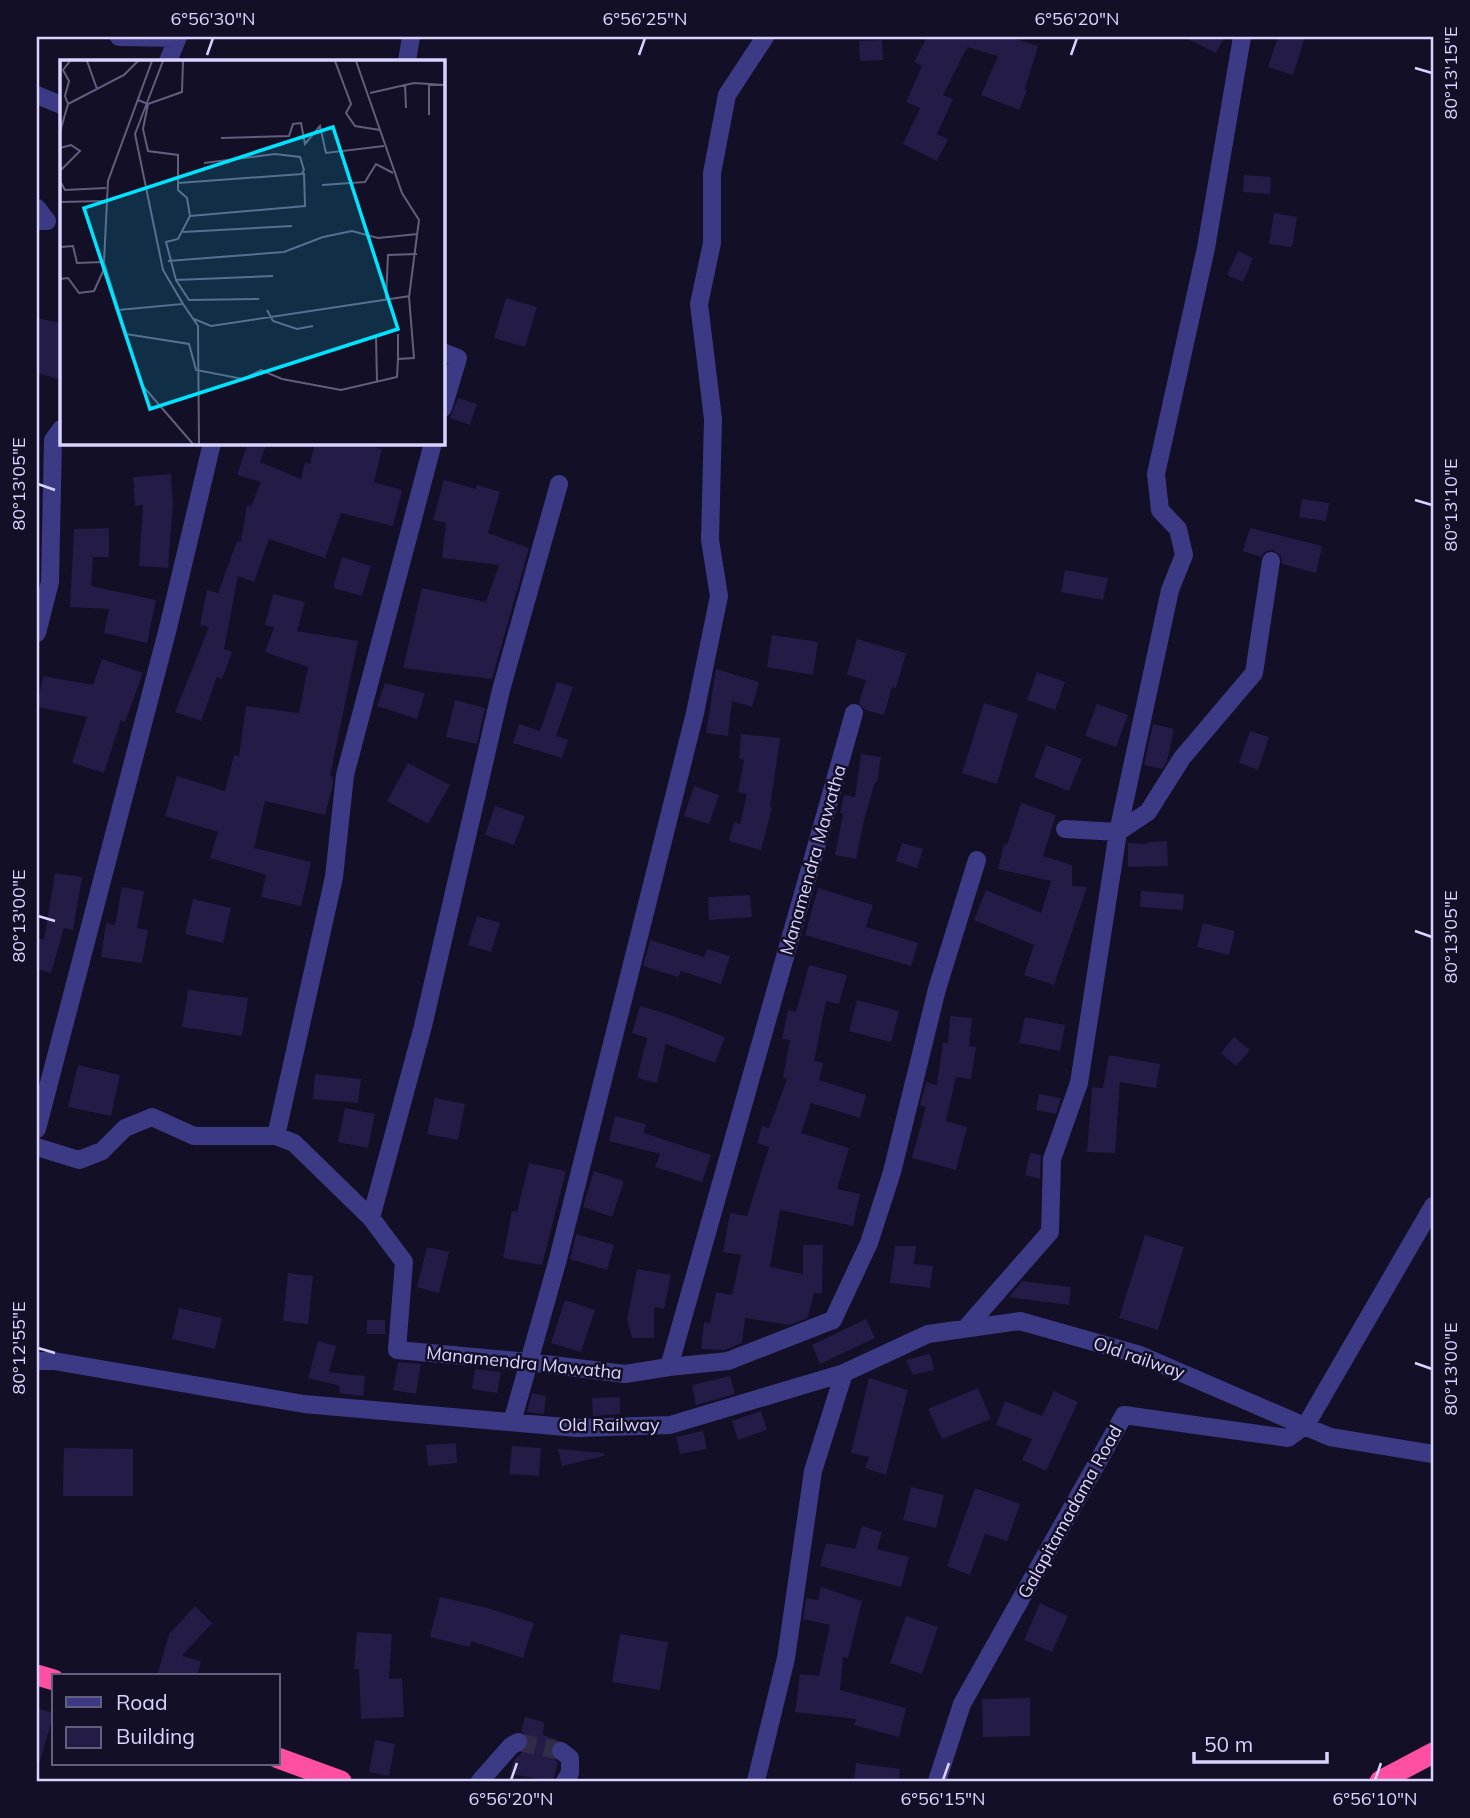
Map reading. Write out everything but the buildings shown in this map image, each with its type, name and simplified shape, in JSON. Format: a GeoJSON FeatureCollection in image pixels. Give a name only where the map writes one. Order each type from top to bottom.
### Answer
{"type":"FeatureCollection","features":[{"type":"Feature","properties":{"kind":"highway"},"geometry":{"type":"LineString","coordinates":[[1380,1781],[1433,1753]]}},
{"type":"Feature","properties":{"kind":"highway"},"geometry":{"type":"LineString","coordinates":[[280,1759],[341,1781]]}},
{"type":"Feature","properties":{"kind":"street"},"geometry":{"type":"LineString","coordinates":[[119,37],[177,38],[168,60]]}},
{"type":"Feature","properties":{"kind":"street"},"geometry":{"type":"LineString","coordinates":[[407,60],[411,37]]}},
{"type":"Feature","properties":{"kind":"street"},"geometry":{"type":"LineString","coordinates":[[512,1422],[558,1259],[695,713],[719,596],[710,540],[713,419],[699,304],[712,243],[712,173],[727,95],[765,37]]}},
{"type":"Feature","properties":{"kind":"street"},"geometry":{"type":"LineString","coordinates":[[965,1329],[1050,1232],[1052,1160],[1079,1083],[1118,832],[1170,590],[1184,555],[1178,529],[1160,510],[1156,474],[1206,248],[1242,37]]}},
{"type":"Feature","properties":{"kind":"street"},"geometry":{"type":"LineString","coordinates":[[37,95],[60,105]]}},
{"type":"Feature","properties":{"kind":"street"},"geometry":{"type":"LineString","coordinates":[[37,208],[47,221],[37,221]]}},
{"type":"Feature","properties":{"kind":"street"},"geometry":{"type":"LineString","coordinates":[[444,352],[458,358],[444,405]]}},
{"type":"Feature","properties":{"kind":"street"},"geometry":{"type":"LineString","coordinates":[[37,632],[50,582],[53,440],[60,430]]}},
{"type":"Feature","properties":{"kind":"street"},"geometry":{"type":"LineString","coordinates":[[37,1129],[168,628],[212,444]]}},
{"type":"Feature","properties":{"kind":"street"},"geometry":{"type":"LineString","coordinates":[[37,1147],[79,1160],[102,1151],[125,1128],[152,1117],[194,1136],[276,1136],[334,877],[345,775],[433,444]]}},
{"type":"Feature","properties":{"kind":"street"},"geometry":{"type":"LineString","coordinates":[[371,1218],[423,1026],[501,690],[559,484]]}},
{"type":"Feature","properties":{"kind":"street"},"geometry":{"type":"LineString","coordinates":[[1065,829],[1118,832],[1148,812],[1182,758],[1254,673],[1271,561]]}},
{"type":"Feature","properties":{"kind":"street","name":"Manamendra Mawatha"},"geometry":{"type":"LineString","coordinates":[[276,1136],[294,1143],[371,1218],[404,1262],[397,1350],[625,1374],[669,1367],[855,713]]}},
{"type":"Feature","properties":{"kind":"street"},"geometry":{"type":"LineString","coordinates":[[669,1367],[728,1361],[833,1320],[869,1243],[892,1172],[937,989],[977,860]]}},
{"type":"Feature","properties":{"kind":"street"},"geometry":{"type":"LineString","coordinates":[[1307,1425],[1433,1206]]}},
{"type":"Feature","properties":{"kind":"street","name":"Old railway"},"geometry":{"type":"LineString","coordinates":[[844,1373],[928,1334],[1020,1321],[1140,1354],[1330,1437],[1433,1454]]}},
{"type":"Feature","properties":{"kind":"street","name":"Old Railway"},"geometry":{"type":"LineString","coordinates":[[37,1361],[303,1404],[577,1428],[670,1425],[844,1373]]}},
{"type":"Feature","properties":{"kind":"street"},"geometry":{"type":"LineString","coordinates":[[755,1781],[786,1658],[813,1471],[844,1373]]}},
{"type":"Feature","properties":{"kind":"street","name":"Galapitamadama Road"},"geometry":{"type":"LineString","coordinates":[[937,1781],[962,1704],[1124,1415],[1288,1438],[1307,1425]]}},
{"type":"Feature","properties":{"kind":"street"},"geometry":{"type":"LineString","coordinates":[[481,1781],[518,1742]]}},
{"type":"Feature","properties":{"kind":"street"},"geometry":{"type":"LineString","coordinates":[[561,1751],[570,1758],[570,1773],[565,1781]]}},
{"type":"Feature","properties":{"kind":"tunnel"},"geometry":{"type":"LineString","coordinates":[[518,1742],[561,1751]]}}]}
